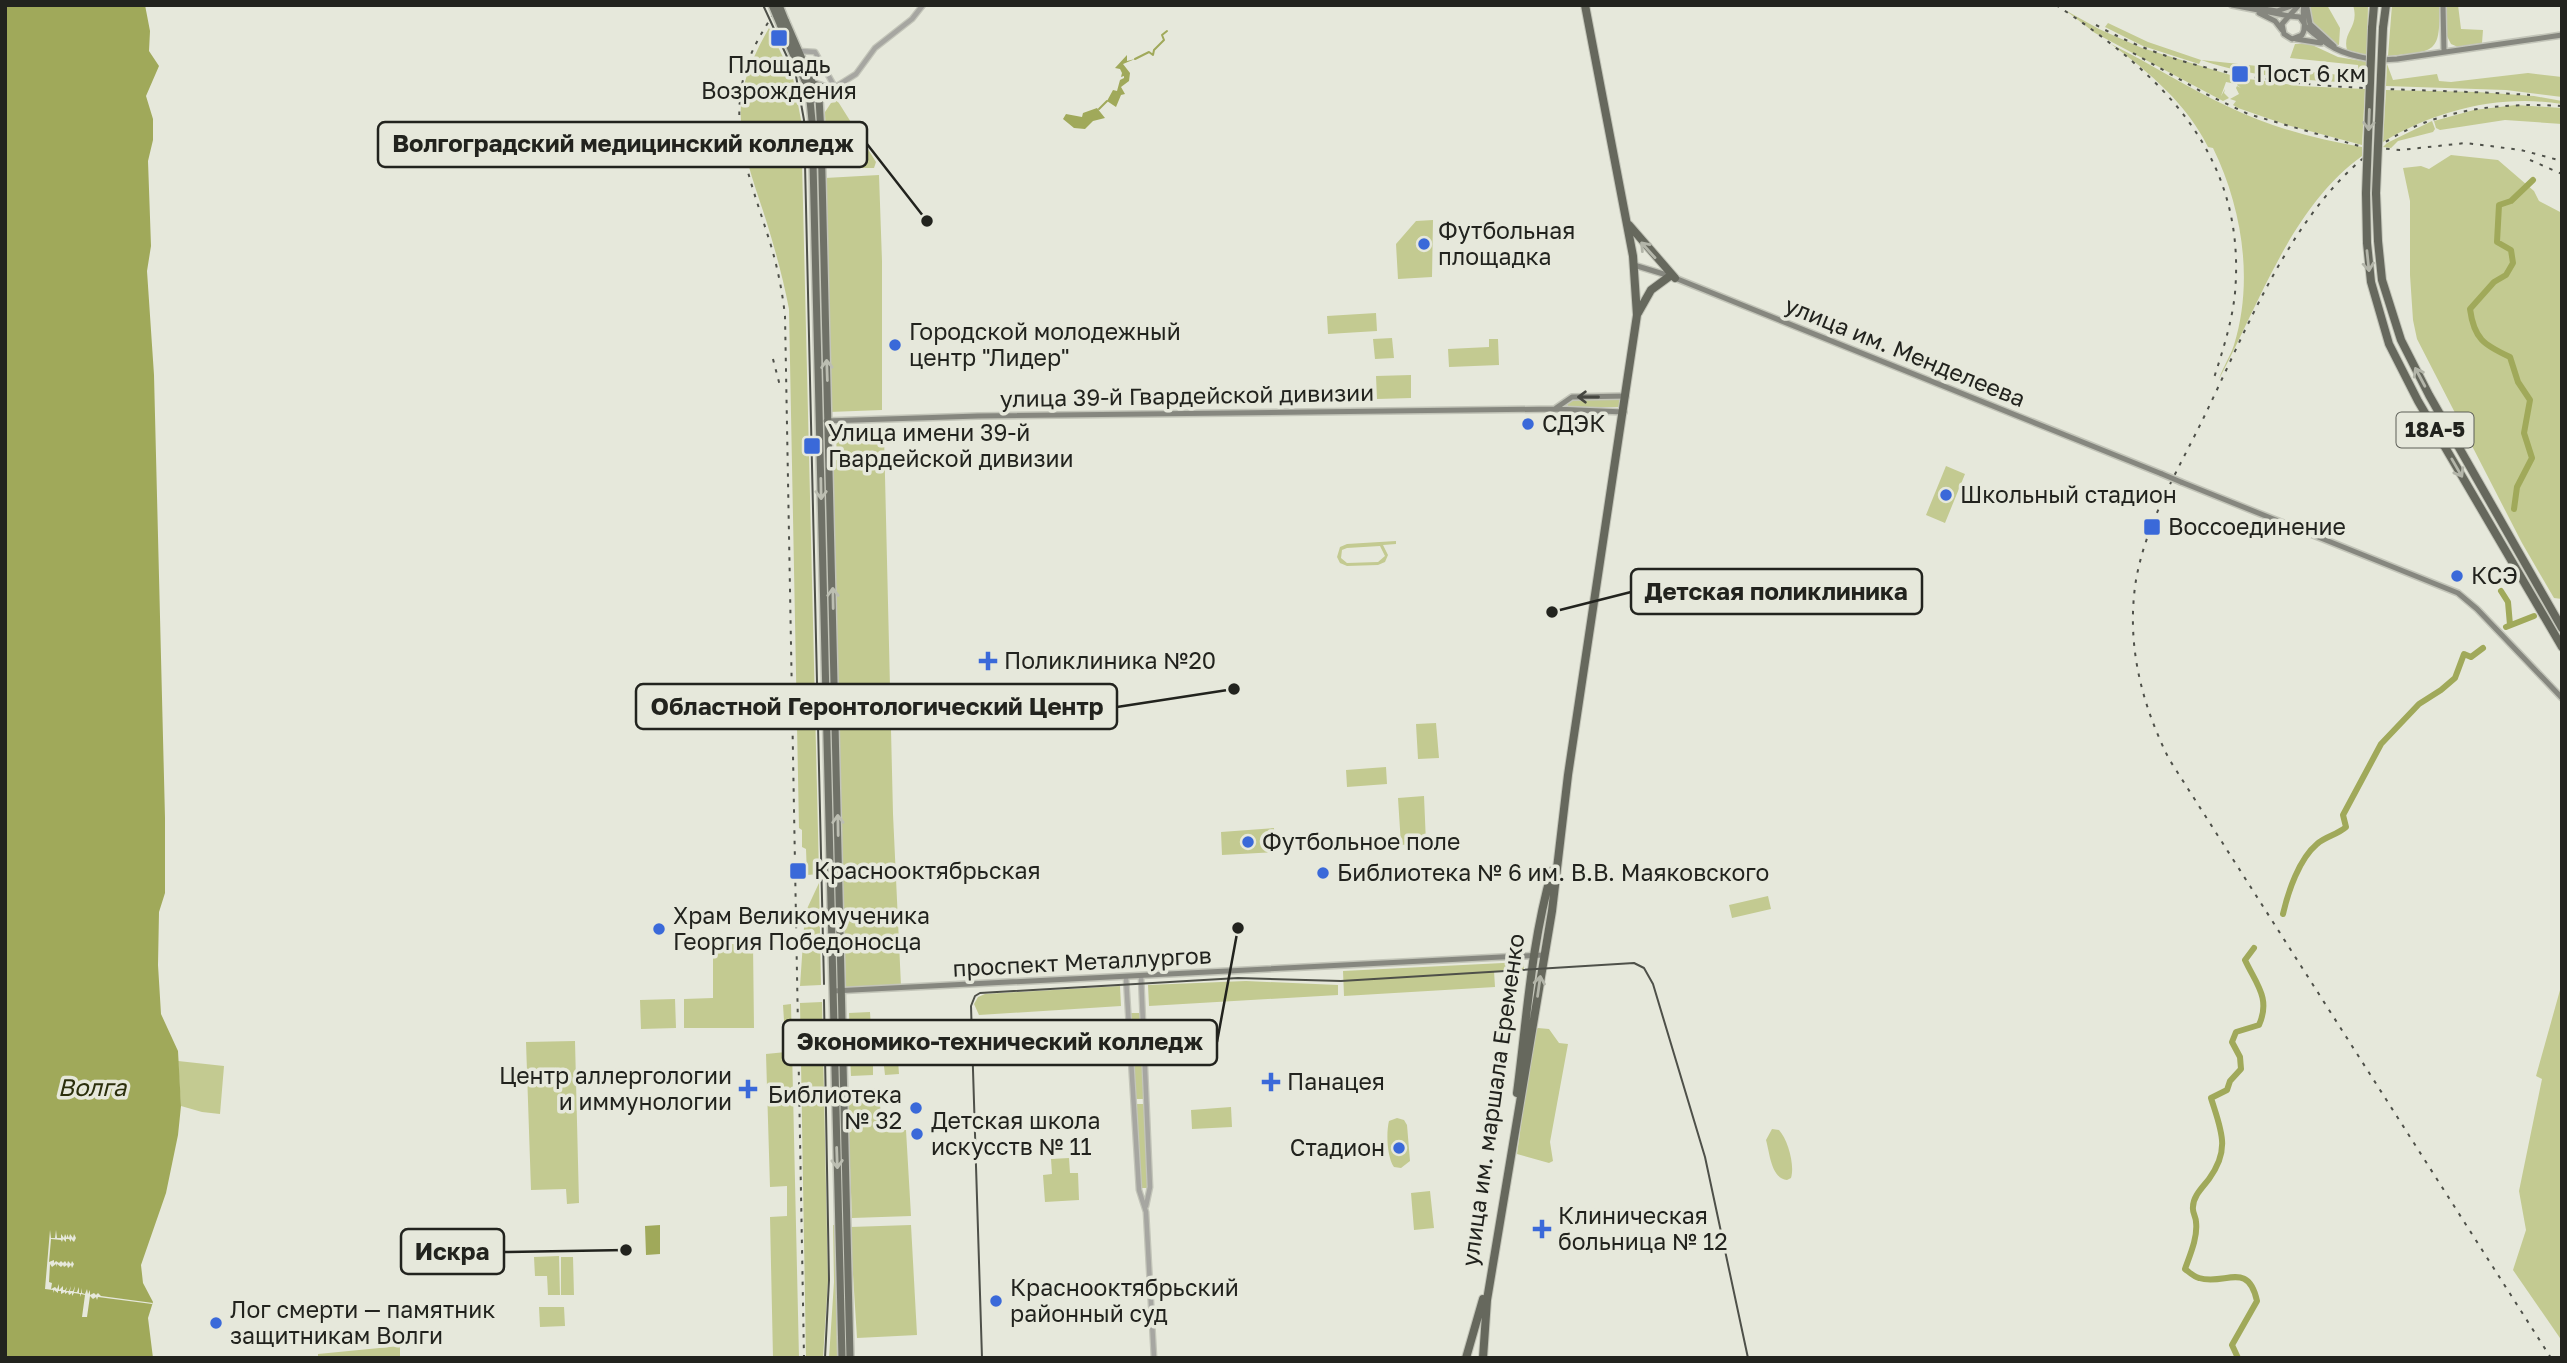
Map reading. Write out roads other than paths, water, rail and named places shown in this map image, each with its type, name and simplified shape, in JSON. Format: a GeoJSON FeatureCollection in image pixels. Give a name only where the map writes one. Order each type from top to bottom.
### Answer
{"type":"FeatureCollection","features":[{"type":"Feature","properties":{"kind":"highway","name":"улица им. маршала Еременко"},"geometry":{"type":"LineString","coordinates":[[1483,1358],[1487,1300],[1530,1017],[1552,911],[1558,848],[1637,315],[1634,265],[1585,5]]}},
{"type":"Feature","properties":{"kind":"highway","name":"18А-5"},"geometry":{"type":"LineString","coordinates":[[2374,5],[2366,192],[2367,243],[2371,282],[2389,344],[2418,401],[2562,648]]}},
{"type":"Feature","properties":{"kind":"highway","name":"18А-5"},"geometry":{"type":"LineString","coordinates":[[2386,5],[2376,193],[2382,280],[2401,340],[2429,395],[2562,628]]}},
{"type":"Feature","properties":{"kind":"highway"},"geometry":{"type":"LineString","coordinates":[[1625,218],[1636,236],[1672,277],[1651,290],[1637,315]]}},
{"type":"Feature","properties":{"kind":"highway","name":"улица им. маршала Еременко"},"geometry":{"type":"LineString","coordinates":[[1466,1358],[1483,1301],[1508,1163],[1530,1017],[1533,956],[1541,909],[1558,848]]}},
{"type":"Feature","properties":{"kind":"highway"},"geometry":{"type":"LineString","coordinates":[[1541,909],[1552,911]]}},
{"type":"Feature","properties":{"kind":"main road"},"geometry":{"type":"LineString","coordinates":[[772,5],[799,51],[818,98],[842,992],[842,1358]]}},
{"type":"Feature","properties":{"kind":"main road"},"geometry":{"type":"LineString","coordinates":[[779,5],[809,90],[810,103],[832,992],[850,1358]]}},
{"type":"Feature","properties":{"kind":"main road"},"geometry":{"type":"LineString","coordinates":[[2235,6],[2277,11],[2301,5]]}},
{"type":"Feature","properties":{"kind":"main road"},"geometry":{"type":"LineString","coordinates":[[2282,30],[2282,24],[2301,5]]}},
{"type":"Feature","properties":{"kind":"main road"},"geometry":{"type":"LineString","coordinates":[[2296,39],[2304,33],[2301,5]]}},
{"type":"Feature","properties":{"kind":"main road"},"geometry":{"type":"LineString","coordinates":[[2301,5],[2310,24],[2338,51]]}},
{"type":"Feature","properties":{"kind":"main road"},"geometry":{"type":"LineString","coordinates":[[2443,5],[2445,52]]}},
{"type":"Feature","properties":{"kind":"main road"},"geometry":{"type":"LineString","coordinates":[[2235,6],[2275,20],[2289,38],[2324,44],[2338,51],[2378,60],[2397,60],[2562,35]]}},
{"type":"Feature","properties":{"kind":"main road"},"geometry":{"type":"LineString","coordinates":[[2256,12],[2300,17],[2324,44]]}},
{"type":"Feature","properties":{"kind":"main road"},"geometry":{"type":"LineString","coordinates":[[813,84],[823,89],[835,89]]}},
{"type":"Feature","properties":{"kind":"main road","name":"улица им. Менделеева"},"geometry":{"type":"LineString","coordinates":[[1634,265],[1672,277],[2458,593],[2477,609],[2546,681]]}},
{"type":"Feature","properties":{"kind":"main road","name":"улица 39-й Гвардейской дивизии"},"geometry":{"type":"LineString","coordinates":[[1555,409],[1572,397],[1626,396]]}},
{"type":"Feature","properties":{"kind":"main road","name":"улица 39-й Гвардейской дивизии"},"geometry":{"type":"LineString","coordinates":[[819,421],[978,416],[1555,409],[1624,412]]}},
{"type":"Feature","properties":{"kind":"main road"},"geometry":{"type":"LineString","coordinates":[[2546,681],[2562,686]]}},
{"type":"Feature","properties":{"kind":"main road"},"geometry":{"type":"LineString","coordinates":[[2546,681],[2562,698]]}},
{"type":"Feature","properties":{"kind":"main road","name":"проспект Металлургов"},"geometry":{"type":"LineString","coordinates":[[832,992],[1543,955]]}},
{"type":"Feature","properties":{"kind":"street"},"geometry":{"type":"LineString","coordinates":[[810,103],[856,75],[874,48],[912,19],[923,5]]}},
{"type":"Feature","properties":{"kind":"street"},"geometry":{"type":"LineString","coordinates":[[799,51],[815,52],[835,89]]}},
{"type":"Feature","properties":{"kind":"street"},"geometry":{"type":"LineString","coordinates":[[1141,976],[1150,1188],[1146,1207],[1154,1358]]}},
{"type":"Feature","properties":{"kind":"street"},"geometry":{"type":"LineString","coordinates":[[1126,978],[1139,1189],[1146,1207]]}},
{"type":"Feature","properties":{"kind":"water","name":"Волга"},"geometry":{"type":"Polygon","coordinates":[[[5,5],[145,5],[150,31],[149,51],[159,66],[146,96],[153,119],[153,140],[148,161],[151,246],[147,271],[154,375],[165,818],[165,893],[159,912],[158,965],[161,1014],[178,1051],[181,1106],[166,1193],[141,1265],[143,1283],[153,1302],[148,1318],[153,1358],[5,1358],[5,5]]]}},
{"type":"Feature","properties":{"kind":"water"},"geometry":{"type":"Polygon","coordinates":[[[1127,55],[1127,61],[1135,59],[1123,64],[1130,73],[1129,81],[1121,87],[1125,94],[1121,95],[1116,107],[1107,101],[1124,78],[1121,77],[1120,69],[1115,68],[1127,55]]]}},
{"type":"Feature","properties":{"kind":"water"},"geometry":{"type":"Polygon","coordinates":[[[1097,108],[1105,118],[1093,121],[1085,129],[1074,128],[1063,119],[1066,114],[1082,117],[1083,113],[1097,108]]]}},
{"type":"Feature","properties":{"kind":"water"},"geometry":{"type":"Polygon","coordinates":[[[660,1225],[660,1254],[646,1255],[645,1226],[660,1225]]]}},
{"type":"Feature","properties":{"kind":"waterway"},"geometry":{"type":"LineString","coordinates":[[1135,59],[1149,52],[1153,55],[1154,50],[1164,40],[1162,35],[1167,31]]}},
{"type":"Feature","properties":{"kind":"waterway"},"geometry":{"type":"LineString","coordinates":[[1099,109],[1107,101]]}},
{"type":"Feature","properties":{"kind":"waterway"},"geometry":{"type":"LineString","coordinates":[[2514,509],[2517,487],[2532,458],[2524,433],[2530,400],[2518,382],[2510,357],[2493,349],[2478,334],[2470,309],[2494,282],[2506,275],[2513,263],[2511,250],[2497,242],[2499,205],[2511,201],[2533,180]]}},
{"type":"Feature","properties":{"kind":"waterway"},"geometry":{"type":"LineString","coordinates":[[2501,591],[2508,602],[2510,625]]}},
{"type":"Feature","properties":{"kind":"waterway"},"geometry":{"type":"LineString","coordinates":[[2506,627],[2534,616]]}},
{"type":"Feature","properties":{"kind":"waterway"},"geometry":{"type":"LineString","coordinates":[[2283,914],[2291,886],[2305,858],[2320,841],[2346,827],[2343,815],[2381,744],[2419,704],[2455,678],[2464,654],[2471,657],[2483,648]]}},
{"type":"Feature","properties":{"kind":"waterway"},"geometry":{"type":"LineString","coordinates":[[2238,1358],[2232,1345],[2257,1301],[2253,1289],[2248,1281],[2242,1278],[2209,1280],[2197,1277],[2185,1269],[2196,1234],[2193,1203],[2216,1168],[2222,1149],[2221,1130],[2211,1098],[2227,1090],[2230,1081],[2241,1069],[2240,1057],[2232,1042],[2236,1032],[2259,1025],[2262,1015],[2261,991],[2245,960],[2254,948]]}},
{"type":"Feature","properties":{"kind":"tram line"},"geometry":{"type":"LineString","coordinates":[[763,5],[796,76],[804,120],[824,984]]}},
{"type":"Feature","properties":{"kind":"tram line"},"geometry":{"type":"LineString","coordinates":[[982,1358],[971,1006],[975,996],[980,993],[1238,978],[1341,981],[1634,963],[1644,968],[1653,984],[1705,1157],[1748,1358]]}},
{"type":"Feature","properties":{"kind":"tram line"},"geometry":{"type":"LineString","coordinates":[[824,1000],[829,1280],[825,1358]]}},
{"type":"Feature","properties":{"kind":"railway"},"geometry":{"type":"LineString","coordinates":[[779,5],[751,54],[745,72],[739,114],[748,173],[776,264],[785,316],[804,1358]]}},
{"type":"Feature","properties":{"kind":"railway"},"geometry":{"type":"LineString","coordinates":[[2056,5],[2130,60],[2162,90],[2190,123],[2212,159],[2227,199],[2235,244],[2234,304],[2213,381]]}},
{"type":"Feature","properties":{"kind":"railway"},"geometry":{"type":"LineString","coordinates":[[2096,25],[2147,49],[2199,66],[2253,77],[2364,88],[2530,95]]}},
{"type":"Feature","properties":{"kind":"railway"},"geometry":{"type":"LineString","coordinates":[[2133,53],[2248,114],[2359,146],[2400,150],[2466,143],[2521,150],[2562,161]]}},
{"type":"Feature","properties":{"kind":"railway"},"geometry":{"type":"LineString","coordinates":[[2551,1358],[2169,759],[2151,716],[2138,672],[2133,603],[2147,538],[2164,497],[2274,273],[2319,204],[2346,174],[2375,149],[2418,125],[2464,111],[2513,106],[2562,106]]}},
{"type":"Feature","properties":{"kind":"railway"},"geometry":{"type":"LineString","coordinates":[[2530,160],[2562,174]]}},
{"type":"Feature","properties":{"kind":"railway"},"geometry":{"type":"LineString","coordinates":[[773,359],[780,386]]}},
{"type":"Feature","properties":{"kind":"place","name":"Площадь Возрождения"},"geometry":{"type":"Point","coordinates":[779,38]}},
{"type":"Feature","properties":{"kind":"place","name":"Пост 6 км"},"geometry":{"type":"Point","coordinates":[2240,74]}},
{"type":"Feature","properties":{"kind":"place","name":"Волгоградский медицинский колледж"},"geometry":{"type":"Point","coordinates":[927,221]}},
{"type":"Feature","properties":{"kind":"place","name":"Футбольная площадка"},"geometry":{"type":"Point","coordinates":[1424,244]}},
{"type":"Feature","properties":{"kind":"place","name":"Городской молодежный центр \"Лидер\""},"geometry":{"type":"Point","coordinates":[895,345]}},
{"type":"Feature","properties":{"kind":"place","name":"СДЭК"},"geometry":{"type":"Point","coordinates":[1528,424]}},
{"type":"Feature","properties":{"kind":"place","name":"Улица имени 39-й Гвардейской дивизии"},"geometry":{"type":"Point","coordinates":[812,446]}},
{"type":"Feature","properties":{"kind":"place","name":"Школьный стадион"},"geometry":{"type":"Point","coordinates":[1946,495]}},
{"type":"Feature","properties":{"kind":"place","name":"Воссоединение"},"geometry":{"type":"Point","coordinates":[2152,527]}},
{"type":"Feature","properties":{"kind":"place","name":"КСЭ"},"geometry":{"type":"Point","coordinates":[2457,576]}},
{"type":"Feature","properties":{"kind":"place","name":"Детская поликлиника"},"geometry":{"type":"Point","coordinates":[1552,612]}},
{"type":"Feature","properties":{"kind":"place","name":"Поликлиника №20"},"geometry":{"type":"Point","coordinates":[988,661]}},
{"type":"Feature","properties":{"kind":"place","name":"Областной Геронтологический Центр"},"geometry":{"type":"Point","coordinates":[1234,689]}},
{"type":"Feature","properties":{"kind":"place","name":"Футбольное поле"},"geometry":{"type":"Point","coordinates":[1248,842]}},
{"type":"Feature","properties":{"kind":"place","name":"Краснооктябрьская"},"geometry":{"type":"Point","coordinates":[798,871]}},
{"type":"Feature","properties":{"kind":"place","name":"Библиотека № 6 им. В.В. Маяковского"},"geometry":{"type":"Point","coordinates":[1323,873]}},
{"type":"Feature","properties":{"kind":"place","name":"Экономико-технический колледж"},"geometry":{"type":"Point","coordinates":[1238,928]}},
{"type":"Feature","properties":{"kind":"place","name":"Храм Великомученика Георгия Победоносца"},"geometry":{"type":"Point","coordinates":[659,929]}},
{"type":"Feature","properties":{"kind":"place","name":"Панацея"},"geometry":{"type":"Point","coordinates":[1271,1082]}},
{"type":"Feature","properties":{"kind":"place","name":"Центр аллергологии и иммунологии"},"geometry":{"type":"Point","coordinates":[748,1089]}},
{"type":"Feature","properties":{"kind":"place","name":"Библиотека № 32"},"geometry":{"type":"Point","coordinates":[916,1108]}},
{"type":"Feature","properties":{"kind":"place","name":"Детская школа искусств № 11"},"geometry":{"type":"Point","coordinates":[917,1134]}},
{"type":"Feature","properties":{"kind":"place","name":"Стадион"},"geometry":{"type":"Point","coordinates":[1399,1148]}},
{"type":"Feature","properties":{"kind":"place","name":"Клиническая больница № 12"},"geometry":{"type":"Point","coordinates":[1542,1229]}},
{"type":"Feature","properties":{"kind":"place","name":"Искра"},"geometry":{"type":"Point","coordinates":[626,1250]}},
{"type":"Feature","properties":{"kind":"place","name":"Краснооктябрьский районный суд"},"geometry":{"type":"Point","coordinates":[996,1301]}},
{"type":"Feature","properties":{"kind":"place","name":"Лог смерти — памятник защитникам Волги"},"geometry":{"type":"Point","coordinates":[216,1323]}}]}
